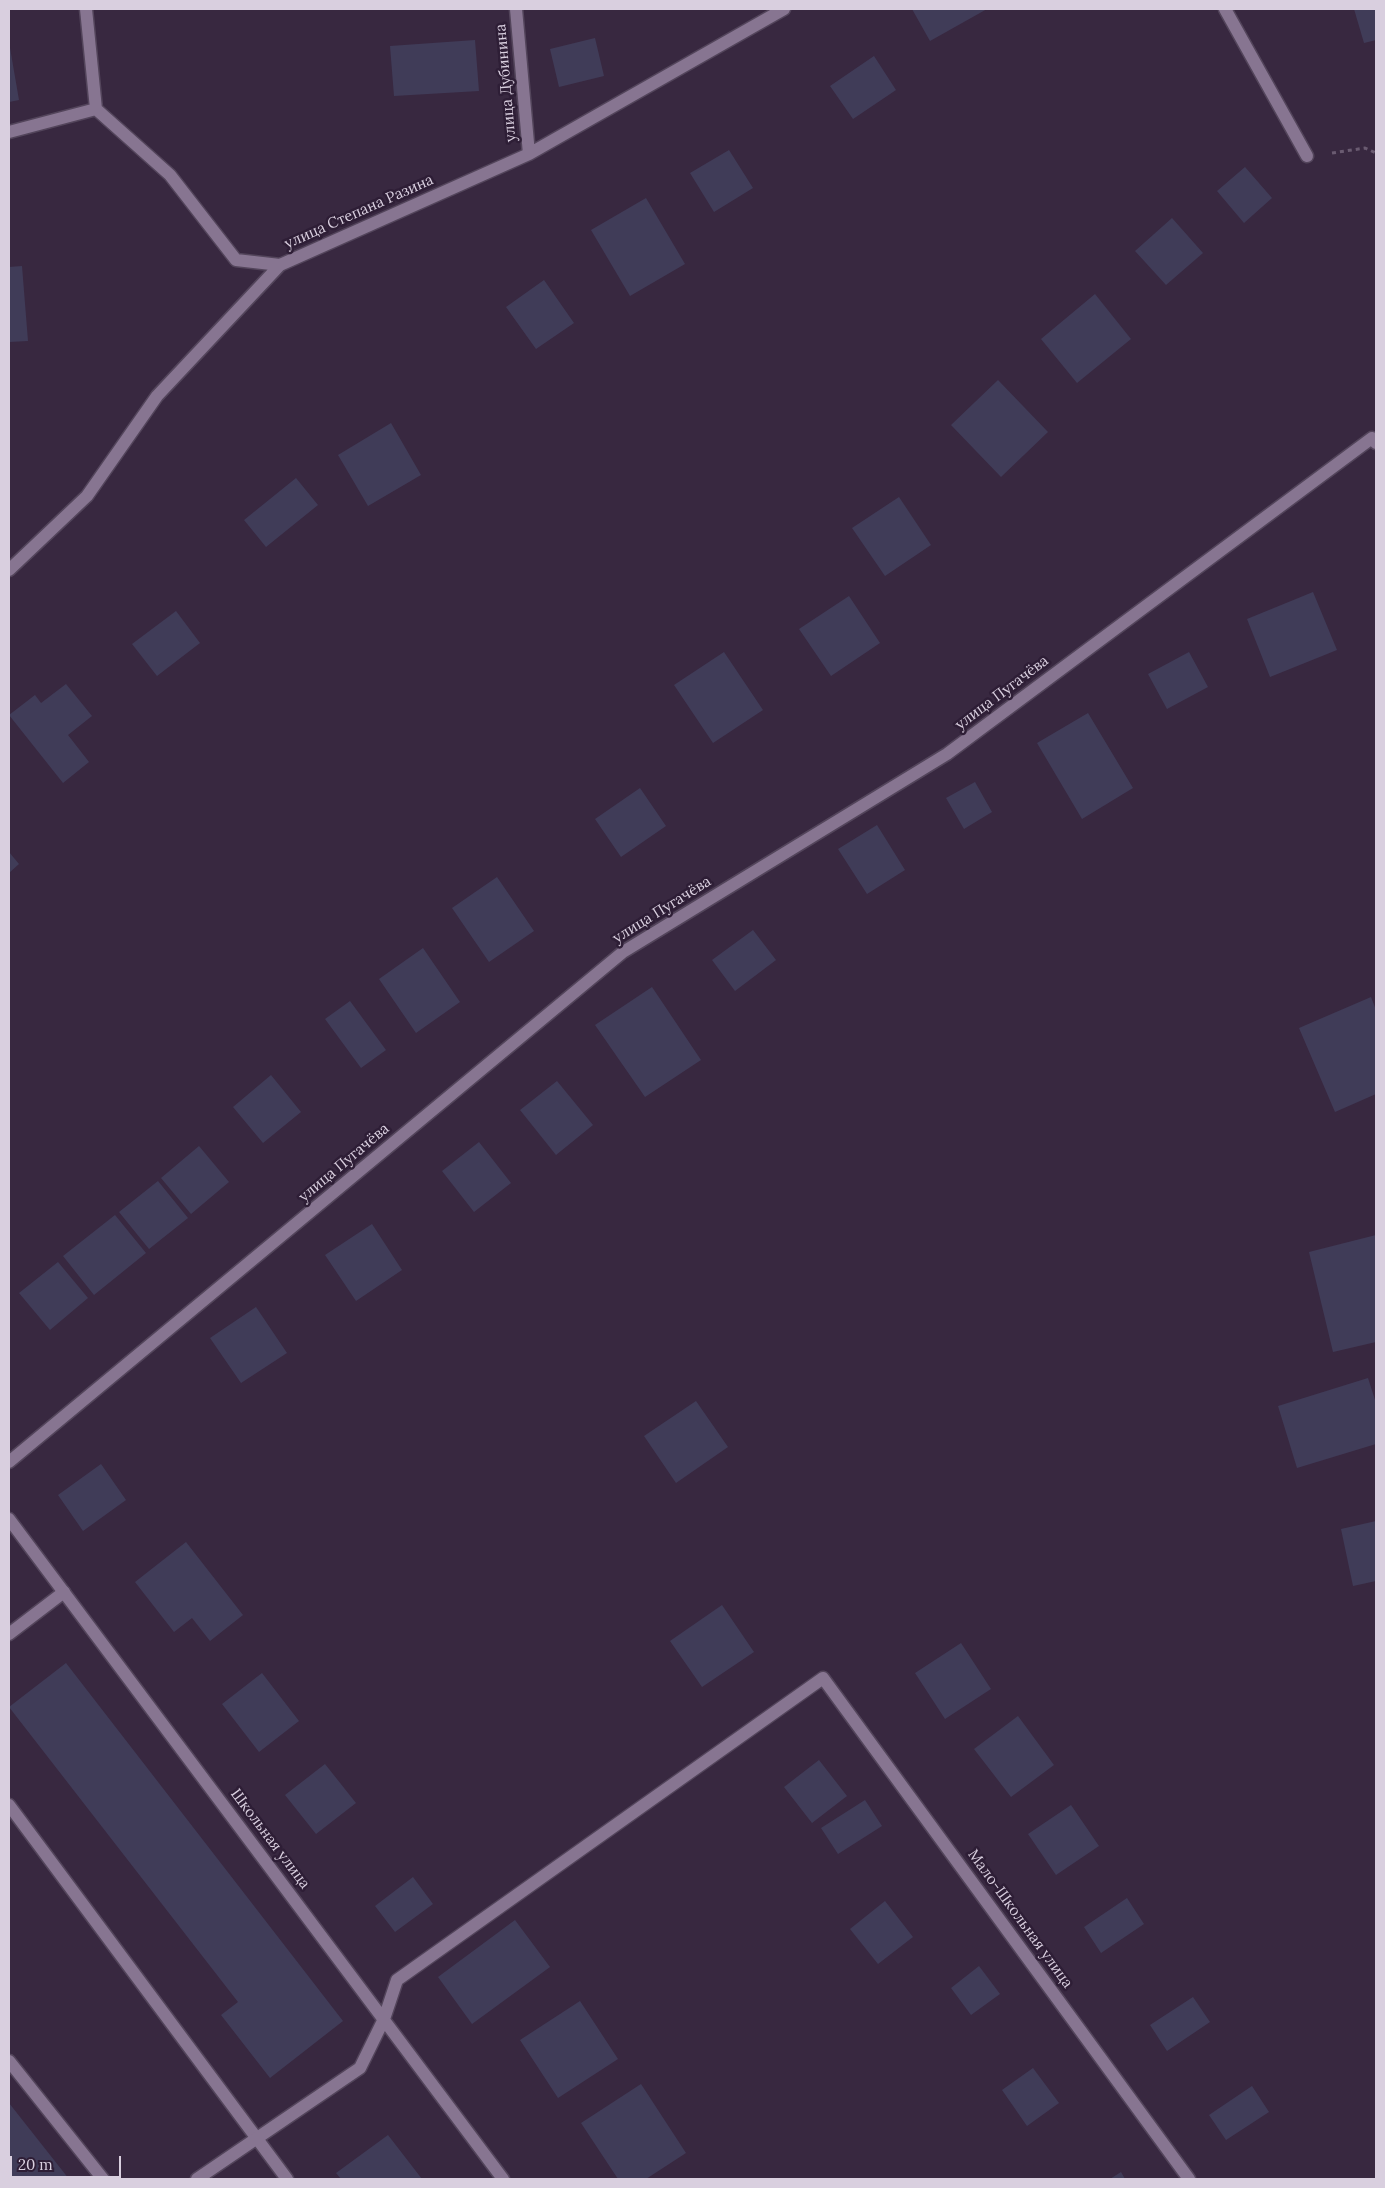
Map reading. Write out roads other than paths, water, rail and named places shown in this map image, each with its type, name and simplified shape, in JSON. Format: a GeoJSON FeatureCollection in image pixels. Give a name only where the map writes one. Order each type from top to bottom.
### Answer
{"type":"FeatureCollection","features":[{"type":"Feature","properties":{"kind":"street"},"geometry":{"type":"LineString","coordinates":[[86,9],[96,110],[170,175],[236,260],[280,265]]}},
{"type":"Feature","properties":{"kind":"street","name":"улица Дубинина"},"geometry":{"type":"LineString","coordinates":[[516,9],[529,154]]}},
{"type":"Feature","properties":{"kind":"street"},"geometry":{"type":"LineString","coordinates":[[1225,9],[1307,156]]}},
{"type":"Feature","properties":{"kind":"street","name":"улица Степана Разина"},"geometry":{"type":"LineString","coordinates":[[9,570],[87,496],[156,396],[280,265],[529,154],[779,10]]}},
{"type":"Feature","properties":{"kind":"street"},"geometry":{"type":"LineString","coordinates":[[9,132],[96,110]]}},
{"type":"Feature","properties":{"kind":"street","name":"улица Пугачёва"},"geometry":{"type":"LineString","coordinates":[[9,1462],[623,952],[947,754],[1374,440]]}},
{"type":"Feature","properties":{"kind":"street","name":"Школьная улица"},"geometry":{"type":"LineString","coordinates":[[9,1519],[503,2179]]}},
{"type":"Feature","properties":{"kind":"street"},"geometry":{"type":"LineString","coordinates":[[9,1634],[64,1592]]}},
{"type":"Feature","properties":{"kind":"street","name":"Мало-Школьная улица"},"geometry":{"type":"LineString","coordinates":[[384,2019],[397,1980],[824,1678],[1190,2179]]}},
{"type":"Feature","properties":{"kind":"street"},"geometry":{"type":"LineString","coordinates":[[9,1805],[287,2179]]}},
{"type":"Feature","properties":{"kind":"street"},"geometry":{"type":"LineString","coordinates":[[197,2179],[360,2068],[384,2019]]}},
{"type":"Feature","properties":{"kind":"street"},"geometry":{"type":"LineString","coordinates":[[9,2061],[104,2179]]}}]}
